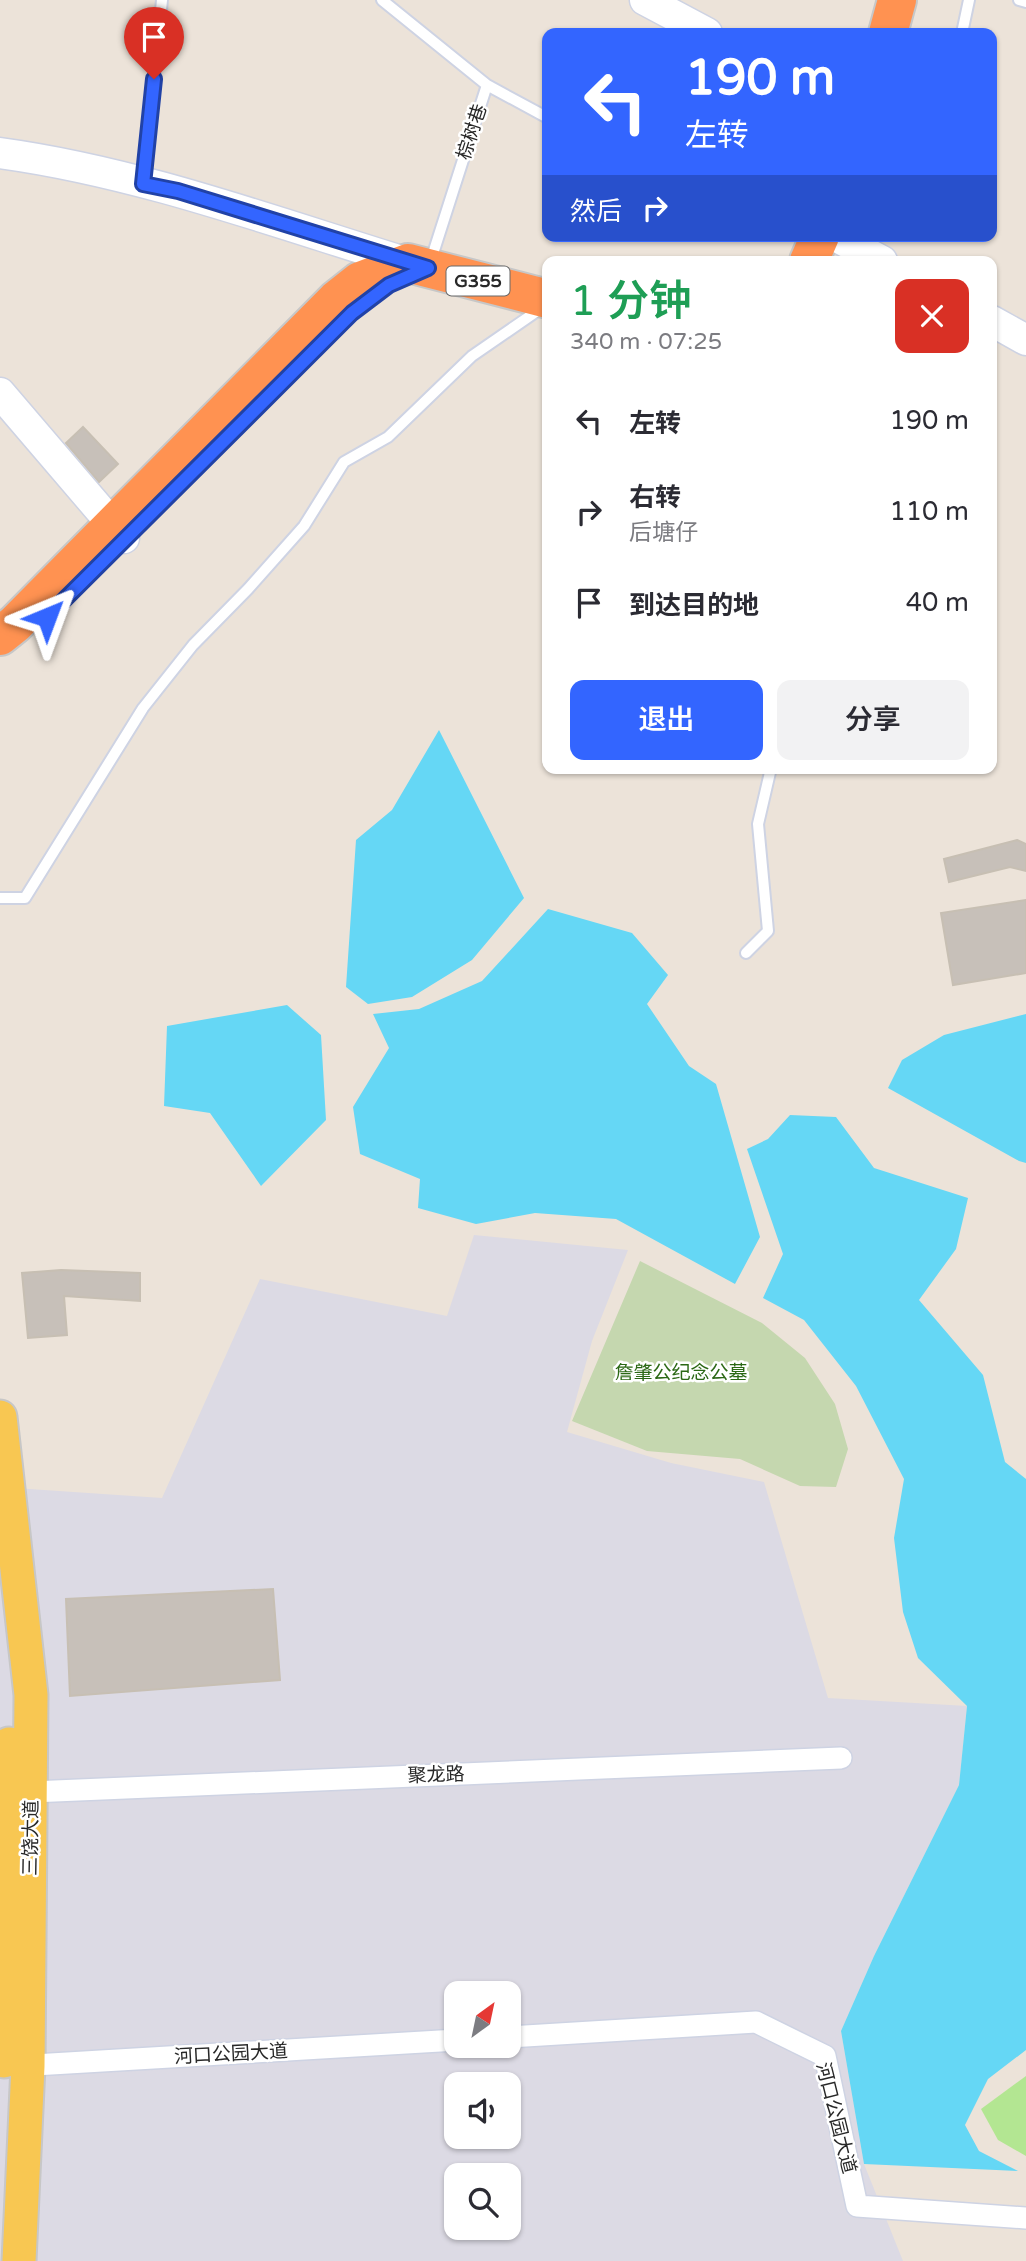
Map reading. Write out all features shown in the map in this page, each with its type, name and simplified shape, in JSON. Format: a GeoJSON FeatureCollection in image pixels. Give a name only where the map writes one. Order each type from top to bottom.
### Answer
{"type":"FeatureCollection","features":[{"type":"Feature","properties":{"kind":"highway"},"geometry":{"type":"LineString","coordinates":[[889,28],[897,0]]}},
{"type":"Feature","properties":{"kind":"highway","name":"G355"},"geometry":{"type":"LineString","coordinates":[[118,531],[162,477],[336,300],[364,263],[418,266],[542,299]]}},
{"type":"Feature","properties":{"kind":"highway","name":"G355"},"geometry":{"type":"LineString","coordinates":[[0,666],[14,632],[118,531],[352,313],[418,266]]}},
{"type":"Feature","properties":{"kind":"main road","name":"三饶大道"},"geometry":{"type":"LineString","coordinates":[[0,1417],[31,1695],[13,1793]]}},
{"type":"Feature","properties":{"kind":"main road","name":"三饶大道"},"geometry":{"type":"LineString","coordinates":[[0,1602],[9,1693],[13,1793],[19,2261]]}},
{"type":"Feature","properties":{"kind":"main road","name":"三饶大道"},"geometry":{"type":"LineString","coordinates":[[0,2200],[16,2066]]}},
{"type":"Feature","properties":{"kind":"street"},"geometry":{"type":"LineString","coordinates":[[645,0],[688,23]]}},
{"type":"Feature","properties":{"kind":"street"},"geometry":{"type":"LineString","coordinates":[[0,153],[48,159],[178,191],[364,263]]}},
{"type":"Feature","properties":{"kind":"street"},"geometry":{"type":"LineString","coordinates":[[997,324],[1026,340]]}},
{"type":"Feature","properties":{"kind":"street"},"geometry":{"type":"LineString","coordinates":[[0,393],[118,531]]}},
{"type":"Feature","properties":{"kind":"street","name":"聚龙路"},"geometry":{"type":"LineString","coordinates":[[13,1793],[841,1758]]}},
{"type":"Feature","properties":{"kind":"street","name":"河口公园大道"},"geometry":{"type":"LineString","coordinates":[[522,2036],[756,2022],[825,2056],[857,2206],[1026,2218]]}},
{"type":"Feature","properties":{"kind":"street","name":"河口公园大道"},"geometry":{"type":"LineString","coordinates":[[16,2066],[444,2041]]}},
{"type":"Feature","properties":{"kind":"lane"},"geometry":{"type":"LineString","coordinates":[[143,184],[162,0]]}},
{"type":"Feature","properties":{"kind":"lane","name":"棕树巷"},"geometry":{"type":"LineString","coordinates":[[382,0],[487,85],[418,266]]}},
{"type":"Feature","properties":{"kind":"lane"},"geometry":{"type":"LineString","coordinates":[[963,28],[969,0]]}},
{"type":"Feature","properties":{"kind":"lane"},"geometry":{"type":"LineString","coordinates":[[1019,0],[1026,2]]}},
{"type":"Feature","properties":{"kind":"lane"},"geometry":{"type":"LineString","coordinates":[[487,85],[542,115]]}},
{"type":"Feature","properties":{"kind":"lane"},"geometry":{"type":"LineString","coordinates":[[0,898],[25,898],[143,708],[193,645],[304,526],[344,462],[388,437],[472,356],[542,305]]}},
{"type":"Feature","properties":{"kind":"lane"},"geometry":{"type":"LineString","coordinates":[[746,953],[768,931],[758,824],[770,774]]}},
{"type":"Feature","properties":{"kind":"shaded area"},"geometry":{"type":"Polygon","coordinates":[[[474,1235],[628,1250],[592,1341],[567,1432],[671,1463],[764,1482],[828,1698],[967,1706],[959,1785],[874,1956],[841,2031],[864,2164],[903,2261],[0,2261],[0,1487],[162,1498],[260,1279],[447,1316],[474,1235]]]}},
{"type":"Feature","properties":{"kind":"green space","name":"詹肇公纪念公墓"},"geometry":{"type":"Polygon","coordinates":[[[640,1261],[762,1323],[805,1358],[835,1404],[848,1449],[836,1487],[800,1486],[740,1459],[647,1451],[572,1421],[640,1261]]]}},
{"type":"Feature","properties":{"kind":"green space"},"geometry":{"type":"Polygon","coordinates":[[[1026,2076],[1026,2156],[998,2140],[981,2109],[1026,2076]]]}},
{"type":"Feature","properties":{"kind":"water"},"geometry":{"type":"Polygon","coordinates":[[[439,730],[524,898],[472,960],[412,997],[368,1004],[346,987],[356,840],[392,810],[439,730]]]}},
{"type":"Feature","properties":{"kind":"water"},"geometry":{"type":"Polygon","coordinates":[[[548,909],[632,933],[668,975],[647,1004],[689,1066],[716,1084],[760,1237],[735,1284],[616,1219],[535,1213],[476,1224],[418,1208],[420,1179],[360,1154],[353,1107],[389,1048],[373,1014],[419,1009],[482,981],[548,909]]]}},
{"type":"Feature","properties":{"kind":"water"},"geometry":{"type":"Polygon","coordinates":[[[287,1005],[321,1035],[326,1120],[261,1186],[210,1113],[164,1106],[167,1026],[287,1005]]]}},
{"type":"Feature","properties":{"kind":"water"},"geometry":{"type":"Polygon","coordinates":[[[1026,1014],[1026,1163],[888,1088],[902,1060],[944,1035],[1026,1014]]]}},
{"type":"Feature","properties":{"kind":"water"},"geometry":{"type":"Polygon","coordinates":[[[790,1115],[836,1117],[874,1168],[968,1198],[956,1249],[919,1300],[983,1375],[1005,1462],[1026,1479],[1026,2050],[988,2079],[965,2125],[979,2151],[1018,2171],[864,2164],[841,2031],[874,1956],[959,1785],[967,1706],[918,1658],[903,1612],[894,1538],[904,1479],[856,1386],[804,1320],[763,1298],[783,1254],[747,1149],[768,1139],[790,1115]]]}},
{"type":"Feature","properties":{"kind":"building"},"geometry":{"type":"Polygon","coordinates":[[[83,427],[118,464],[99,482],[66,443],[83,427]]]}},
{"type":"Feature","properties":{"kind":"building"},"geometry":{"type":"Polygon","coordinates":[[[1017,840],[1026,844],[1026,871],[1010,867],[949,882],[944,859],[1017,840]]]}},
{"type":"Feature","properties":{"kind":"building"},"geometry":{"type":"Polygon","coordinates":[[[1026,900],[1026,973],[953,985],[941,913],[1026,900]]]}},
{"type":"Feature","properties":{"kind":"building"},"geometry":{"type":"Polygon","coordinates":[[[61,1270],[140,1273],[140,1301],[64,1296],[67,1335],[28,1338],[22,1273],[61,1270]]]}},
{"type":"Feature","properties":{"kind":"building"},"geometry":{"type":"Polygon","coordinates":[[[273,1589],[280,1680],[70,1696],[66,1599],[273,1589]]]}},
{"type":"Feature","properties":{"kind":"route"},"geometry":{"type":"LineString","coordinates":[[47,617],[352,313],[389,285],[428,268],[178,191],[143,184],[154,79]]}}]}
